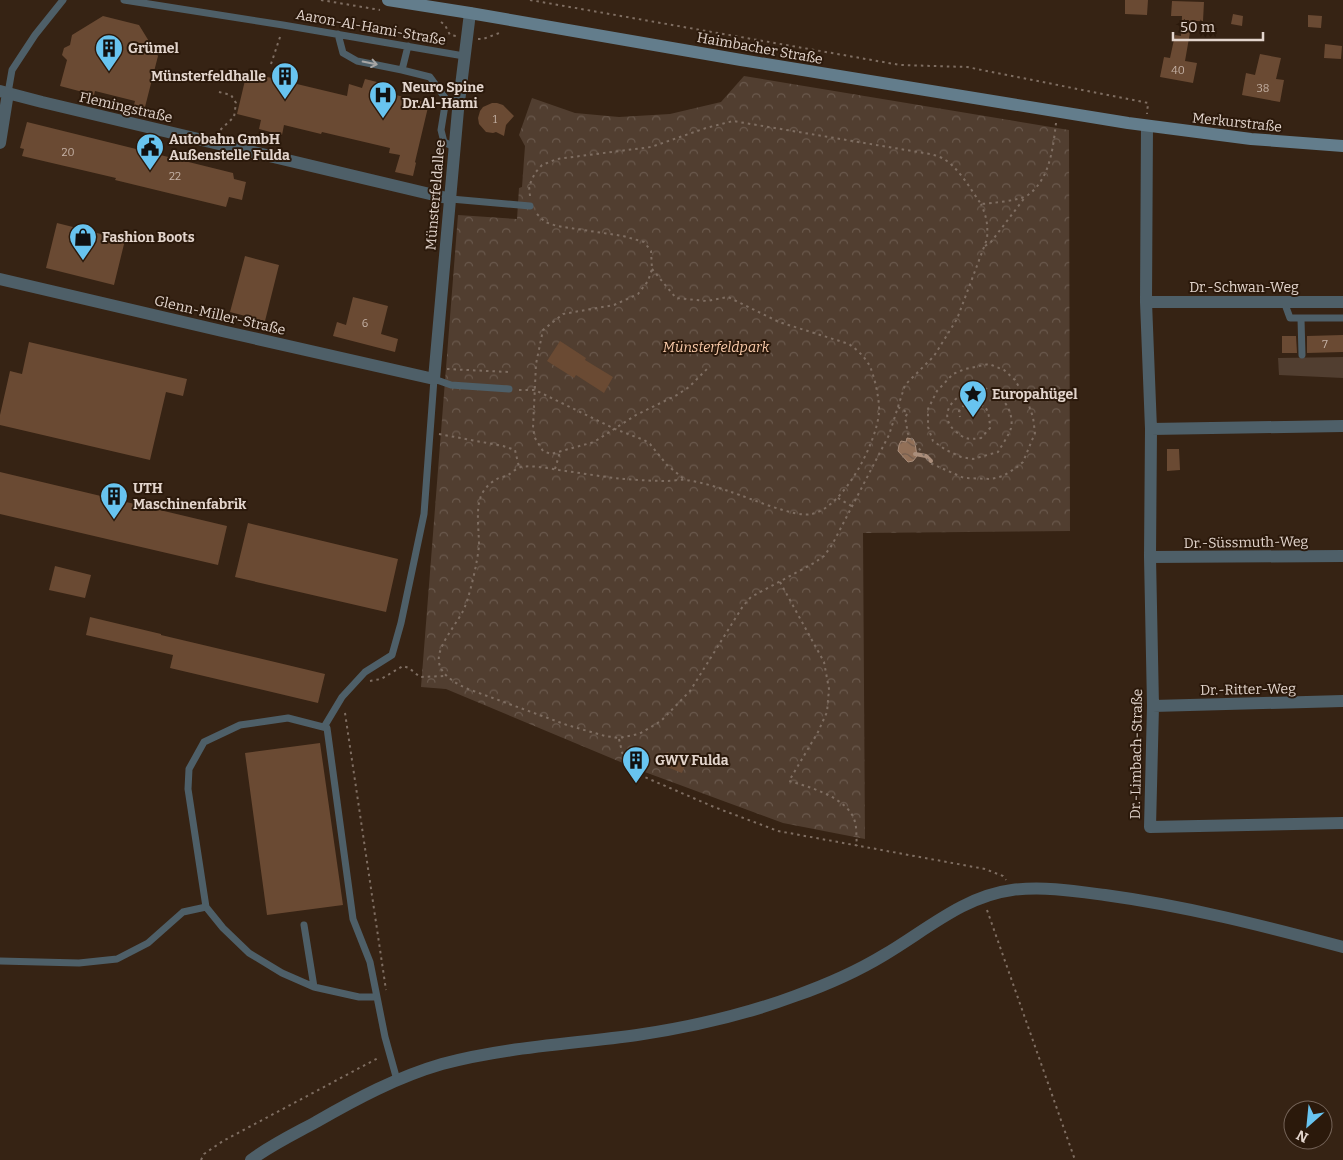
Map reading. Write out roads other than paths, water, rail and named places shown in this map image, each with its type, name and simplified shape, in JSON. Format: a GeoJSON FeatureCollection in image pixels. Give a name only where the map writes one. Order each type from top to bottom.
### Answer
{"type":"FeatureCollection","features":[{"type":"Feature","properties":{"kind":"main road","name":"Haimbacher Straße"},"geometry":{"type":"LineString","coordinates":[[388,0],[978,100],[1128,123]]}},
{"type":"Feature","properties":{"kind":"main road","name":"Merkurstraße"},"geometry":{"type":"LineString","coordinates":[[1128,123],[1251,139],[1343,146]]}},
{"type":"Feature","properties":{"kind":"street","name":"Münsterfeldallee"},"geometry":{"type":"LineString","coordinates":[[434,379],[454,147],[470,13]]}},
{"type":"Feature","properties":{"kind":"street"},"geometry":{"type":"LineString","coordinates":[[0,143],[4,92]]}},
{"type":"Feature","properties":{"kind":"street","name":"Flemingstraße"},"geometry":{"type":"LineString","coordinates":[[4,92],[451,199]]}},
{"type":"Feature","properties":{"kind":"street","name":"Dr.-Limbach-Straße"},"geometry":{"type":"LineString","coordinates":[[1147,126],[1146,302],[1151,429],[1150,557],[1153,706],[1150,827],[1343,823]]}},
{"type":"Feature","properties":{"kind":"street","name":"Glenn-Miller-Straße"},"geometry":{"type":"LineString","coordinates":[[0,279],[434,379]]}},
{"type":"Feature","properties":{"kind":"street","name":"Dr.-Schwan-Weg"},"geometry":{"type":"LineString","coordinates":[[1146,302],[1343,302]]}},
{"type":"Feature","properties":{"kind":"street"},"geometry":{"type":"LineString","coordinates":[[1151,429],[1343,426]]}},
{"type":"Feature","properties":{"kind":"street","name":"Dr.-Süssmuth-Weg"},"geometry":{"type":"LineString","coordinates":[[1150,557],[1343,556]]}},
{"type":"Feature","properties":{"kind":"street","name":"Dr.-Ritter-Weg"},"geometry":{"type":"LineString","coordinates":[[1153,706],[1343,702]]}},
{"type":"Feature","properties":{"kind":"street"},"geometry":{"type":"LineString","coordinates":[[251,1160],[295,1133],[396,1080],[442,1064],[508,1051],[674,1029],[728,1017],[814,989],[839,980],[862,968],[954,911],[982,897],[996,893],[1034,889],[1086,893],[1162,904],[1226,917],[1343,948]]}},
{"type":"Feature","properties":{"kind":"lane"},"geometry":{"type":"LineString","coordinates":[[4,92],[12,70],[35,35],[63,0]]}},
{"type":"Feature","properties":{"kind":"lane","name":"Aaron-Al-Hami-Straße"},"geometry":{"type":"LineString","coordinates":[[124,0],[464,56]]}},
{"type":"Feature","properties":{"kind":"lane"},"geometry":{"type":"LineString","coordinates":[[338,34],[343,53],[357,61],[430,76],[446,99],[441,130],[444,142],[454,147]]}},
{"type":"Feature","properties":{"kind":"lane"},"geometry":{"type":"LineString","coordinates":[[402,70],[408,46]]}},
{"type":"Feature","properties":{"kind":"lane"},"geometry":{"type":"LineString","coordinates":[[451,199],[530,206]]}},
{"type":"Feature","properties":{"kind":"lane"},"geometry":{"type":"LineString","coordinates":[[1286,302],[1290,318],[1343,318]]}},
{"type":"Feature","properties":{"kind":"lane"},"geometry":{"type":"LineString","coordinates":[[1301,318],[1302,355]]}},
{"type":"Feature","properties":{"kind":"lane"},"geometry":{"type":"LineString","coordinates":[[324,727],[342,697],[365,672],[392,655],[401,623],[424,514],[434,379],[451,384],[509,389]]}},
{"type":"Feature","properties":{"kind":"lane"},"geometry":{"type":"LineString","coordinates":[[377,997],[359,997],[314,987],[282,973],[249,952],[223,928],[206,906],[188,789],[189,770],[204,742],[240,725],[288,718],[327,728],[352,919],[370,962],[396,1080]]}},
{"type":"Feature","properties":{"kind":"lane"},"geometry":{"type":"LineString","coordinates":[[0,960],[79,963],[118,959],[148,943],[184,912],[206,906]]}},
{"type":"Feature","properties":{"kind":"lane"},"geometry":{"type":"LineString","coordinates":[[304,925],[314,987]]}},
{"type":"Feature","properties":{"kind":"water"},"geometry":{"type":"Polygon","coordinates":[[[907,438],[913,439],[917,456],[913,461],[908,462],[898,451],[901,441],[906,442],[907,438]]]}},
{"type":"Feature","properties":{"kind":"waterway"},"geometry":{"type":"LineString","coordinates":[[915,454],[926,456],[931,461]]}},
{"type":"Feature","properties":{"kind":"place","name":"Grümel"},"geometry":{"type":"Point","coordinates":[109,72]}},
{"type":"Feature","properties":{"kind":"place","name":"Münsterfeldhalle"},"geometry":{"type":"Point","coordinates":[285,100]}},
{"type":"Feature","properties":{"kind":"place","name":"Neuro Spine Dr.Al-Hami"},"geometry":{"type":"Point","coordinates":[383,119]}},
{"type":"Feature","properties":{"kind":"place","name":"Autobahn GmbH Außenstelle Fulda"},"geometry":{"type":"Point","coordinates":[150,171]}},
{"type":"Feature","properties":{"kind":"place","name":"Fashion Boots"},"geometry":{"type":"Point","coordinates":[83,261]}},
{"type":"Feature","properties":{"kind":"place","name":"Europahügel"},"geometry":{"type":"Point","coordinates":[973,418]}},
{"type":"Feature","properties":{"kind":"place","name":"UTH Maschinenfabrik"},"geometry":{"type":"Point","coordinates":[114,520]}},
{"type":"Feature","properties":{"kind":"place","name":"GWV Fulda"},"geometry":{"type":"Point","coordinates":[636,784]}},
{"type":"Feature","properties":{"kind":"park label","name":"Münsterfeldpark"},"geometry":{"type":"Point","coordinates":[716,347]}}]}
